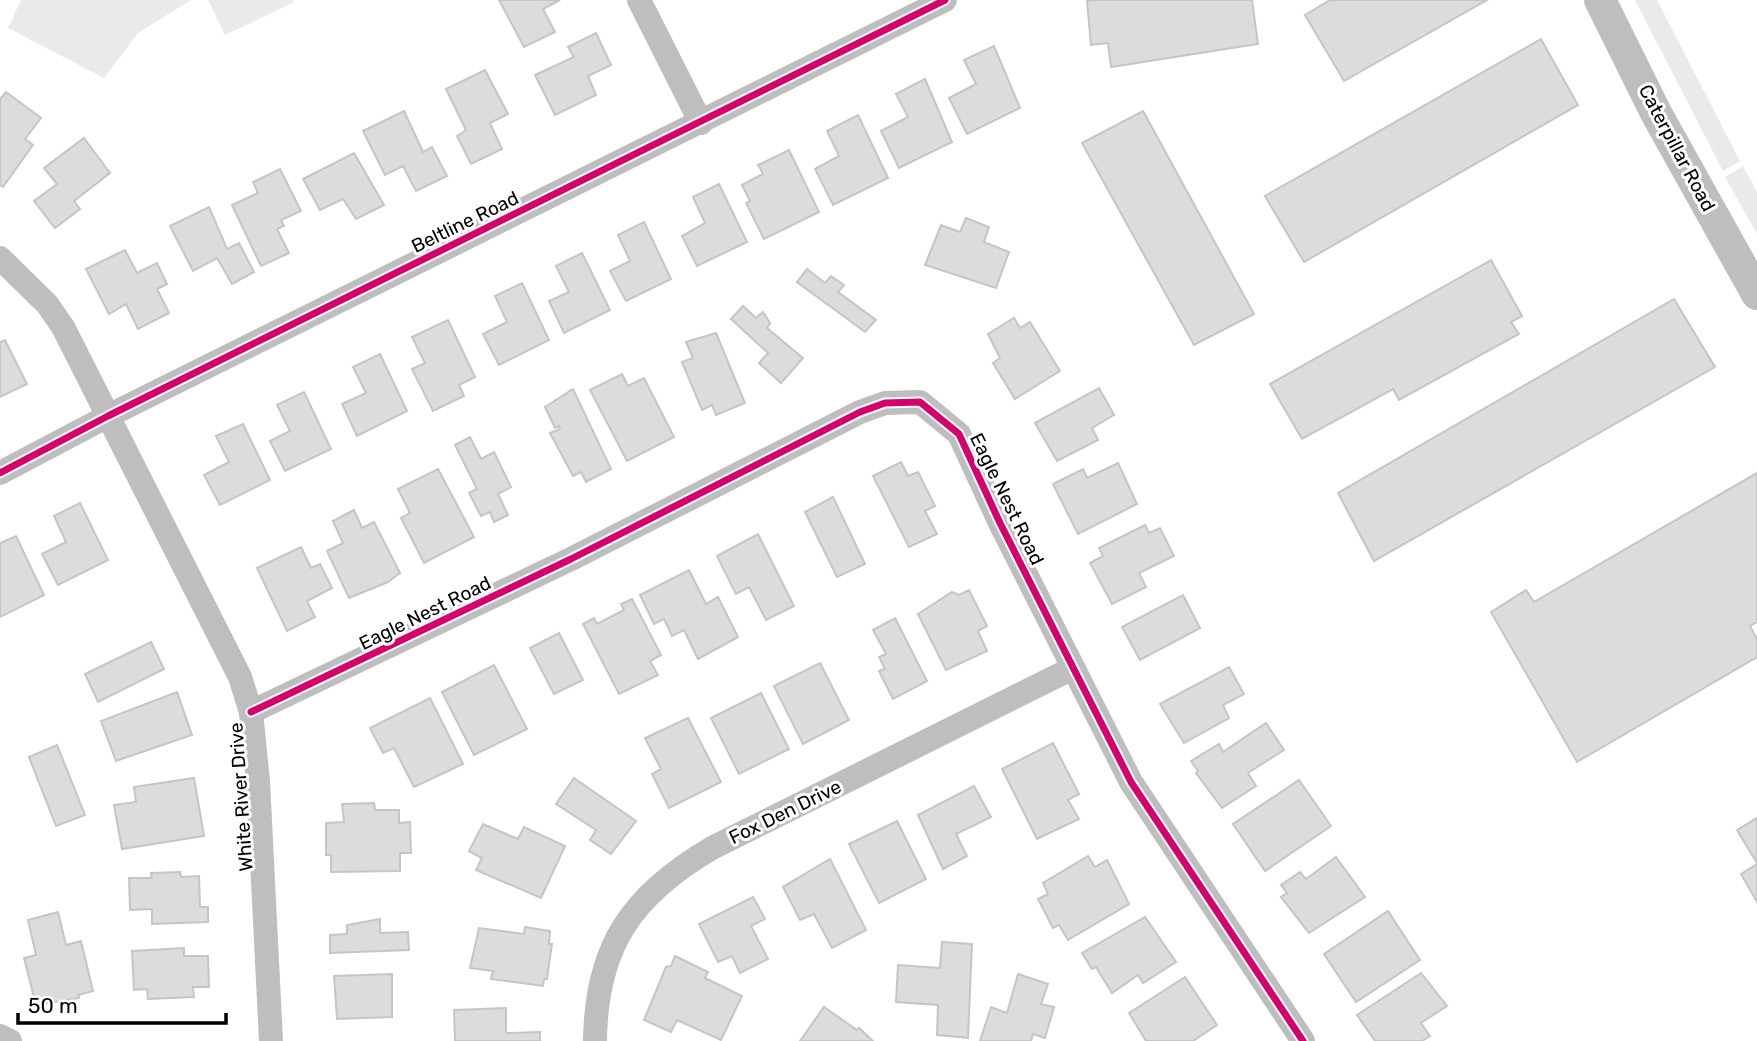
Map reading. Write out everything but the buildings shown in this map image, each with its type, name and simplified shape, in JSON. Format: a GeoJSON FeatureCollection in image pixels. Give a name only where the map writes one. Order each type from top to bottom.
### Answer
{"type":"FeatureCollection","features":[{"type":"Feature","properties":{"kind":"street"},"geometry":{"type":"LineString","coordinates":[[639,0],[701,123]]}},
{"type":"Feature","properties":{"kind":"street","name":"Beltline Road"},"geometry":{"type":"LineString","coordinates":[[0,473],[108,416],[945,0]]}},
{"type":"Feature","properties":{"kind":"street","name":"Caterpillar Road"},"geometry":{"type":"LineString","coordinates":[[1600,0],[1656,113],[1757,294]]}},
{"type":"Feature","properties":{"kind":"street","name":"White River Drive"},"geometry":{"type":"LineString","coordinates":[[0,258],[47,304],[63,327],[240,677],[251,712],[258,781],[271,1041]]}},
{"type":"Feature","properties":{"kind":"street","name":"Eagle Nest Road"},"geometry":{"type":"LineString","coordinates":[[251,712],[570,559],[852,415],[902,400],[920,402],[959,434],[1131,782],[1303,1041]]}},
{"type":"Feature","properties":{"kind":"street","name":"Fox Den Drive"},"geometry":{"type":"LineString","coordinates":[[595,1041],[603,966],[630,918],[646,897],[675,870],[712,848],[1073,668]]}},
{"type":"Feature","properties":{"kind":"street"},"geometry":{"type":"LineString","coordinates":[[0,1036],[10,1041]]}},
{"type":"Feature","properties":{"kind":"shaded area"},"geometry":{"type":"Polygon","coordinates":[[[21,0],[191,0],[138,33],[104,78],[8,28],[21,0]]]}},
{"type":"Feature","properties":{"kind":"shaded area"},"geometry":{"type":"Polygon","coordinates":[[[208,0],[293,0],[294,2],[225,35],[208,0]]]}},
{"type":"Feature","properties":{"kind":"shaded area"},"geometry":{"type":"Polygon","coordinates":[[[1635,0],[1657,0],[1740,161],[1723,171],[1635,0]]]}},
{"type":"Feature","properties":{"kind":"shaded area"},"geometry":{"type":"Polygon","coordinates":[[[1743,166],[1757,192],[1757,234],[1725,177],[1743,166]]]}},
{"type":"Feature","properties":{"kind":"cycle path"},"geometry":{"type":"LineString","coordinates":[[0,473],[108,416],[945,0]]}},
{"type":"Feature","properties":{"kind":"cycle path"},"geometry":{"type":"LineString","coordinates":[[251,712],[571,559],[860,412],[885,403],[920,402],[959,434],[1000,523],[1131,782],[1303,1041]]}}]}
